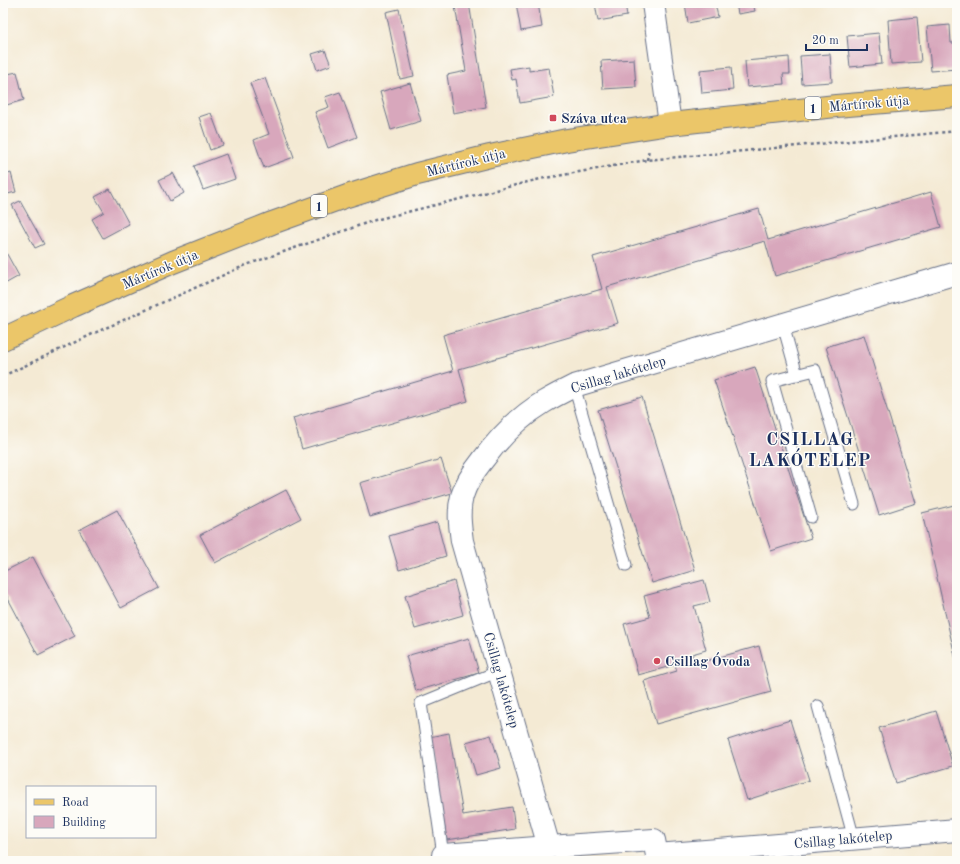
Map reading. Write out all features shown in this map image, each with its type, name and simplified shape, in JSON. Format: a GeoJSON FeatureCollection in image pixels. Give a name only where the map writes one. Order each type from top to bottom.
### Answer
{"type":"FeatureCollection","features":[{"type":"Feature","properties":{"kind":"main road","name":"Mártírok útja"},"geometry":{"type":"LineString","coordinates":[[3,339],[173,262],[272,223],[347,196],[417,174],[490,156],[566,140],[670,124],[836,106],[957,96]]}},
{"type":"Feature","properties":{"kind":"street"},"geometry":{"type":"LineString","coordinates":[[653,3],[670,124]]}},
{"type":"Feature","properties":{"kind":"street","name":"Csillag lakótelep"},"geometry":{"type":"LineString","coordinates":[[549,847],[462,542],[460,510],[462,495],[472,474],[504,433],[543,402],[574,386],[957,273]]}},
{"type":"Feature","properties":{"kind":"street","name":"Csillag lakótelep"},"geometry":{"type":"LineString","coordinates":[[443,855],[483,856],[549,847],[654,840],[657,858],[854,838],[957,830]]}},
{"type":"Feature","properties":{"kind":"lane"},"geometry":{"type":"LineString","coordinates":[[783,325],[797,375]]}},
{"type":"Feature","properties":{"kind":"lane"},"geometry":{"type":"LineString","coordinates":[[811,517],[772,381],[815,370],[854,504]]}},
{"type":"Feature","properties":{"kind":"lane"},"geometry":{"type":"LineString","coordinates":[[574,386],[626,565]]}},
{"type":"Feature","properties":{"kind":"lane"},"geometry":{"type":"LineString","coordinates":[[443,855],[421,703],[499,671]]}},
{"type":"Feature","properties":{"kind":"lane"},"geometry":{"type":"LineString","coordinates":[[818,706],[854,838]]}},
{"type":"Feature","properties":{"kind":"path"},"geometry":{"type":"LineString","coordinates":[[3,376],[246,265],[375,220],[540,178],[647,160],[957,131]]}},
{"type":"Feature","properties":{"kind":"building"},"geometry":{"type":"Polygon","coordinates":[[[469,3],[486,107],[453,113],[447,75],[466,71],[455,6],[469,3]]]}},
{"type":"Feature","properties":{"kind":"building"},"geometry":{"type":"Polygon","coordinates":[[[516,3],[538,3],[542,27],[521,31],[516,3]]]}},
{"type":"Feature","properties":{"kind":"building"},"geometry":{"type":"Polygon","coordinates":[[[595,3],[625,3],[627,16],[598,21],[595,3]]]}},
{"type":"Feature","properties":{"kind":"building"},"geometry":{"type":"Polygon","coordinates":[[[685,3],[715,3],[718,17],[688,23],[685,3]]]}},
{"type":"Feature","properties":{"kind":"building"},"geometry":{"type":"Polygon","coordinates":[[[736,3],[753,3],[755,11],[738,14],[736,3]]]}},
{"type":"Feature","properties":{"kind":"building"},"geometry":{"type":"Polygon","coordinates":[[[399,9],[414,76],[400,79],[386,12],[399,9]]]}},
{"type":"Feature","properties":{"kind":"building"},"geometry":{"type":"Polygon","coordinates":[[[917,17],[921,62],[891,64],[888,20],[917,17]]]}},
{"type":"Feature","properties":{"kind":"building"},"geometry":{"type":"Polygon","coordinates":[[[950,25],[951,43],[957,43],[957,69],[931,71],[927,27],[950,25]]]}},
{"type":"Feature","properties":{"kind":"building"},"geometry":{"type":"Polygon","coordinates":[[[879,33],[882,64],[850,67],[847,36],[879,33]]]}},
{"type":"Feature","properties":{"kind":"building"},"geometry":{"type":"Polygon","coordinates":[[[325,50],[331,65],[317,70],[312,54],[325,50]]]}},
{"type":"Feature","properties":{"kind":"building"},"geometry":{"type":"Polygon","coordinates":[[[830,54],[832,82],[802,84],[800,56],[830,54]]]}},
{"type":"Feature","properties":{"kind":"building"},"geometry":{"type":"Polygon","coordinates":[[[789,57],[790,74],[783,74],[784,84],[747,87],[745,61],[789,57]]]}},
{"type":"Feature","properties":{"kind":"building"},"geometry":{"type":"Polygon","coordinates":[[[634,59],[636,87],[603,89],[601,61],[634,59]]]}},
{"type":"Feature","properties":{"kind":"building"},"geometry":{"type":"Polygon","coordinates":[[[529,66],[529,71],[549,68],[554,97],[520,103],[516,79],[512,80],[510,69],[529,66]]]}},
{"type":"Feature","properties":{"kind":"building"},"geometry":{"type":"Polygon","coordinates":[[[731,67],[733,90],[702,93],[700,70],[731,67]]]}},
{"type":"Feature","properties":{"kind":"building"},"geometry":{"type":"Polygon","coordinates":[[[17,72],[24,100],[3,106],[3,75],[17,72]]]}},
{"type":"Feature","properties":{"kind":"building"},"geometry":{"type":"Polygon","coordinates":[[[265,78],[294,157],[264,168],[254,140],[269,134],[250,83],[265,78]]]}},
{"type":"Feature","properties":{"kind":"building"},"geometry":{"type":"Polygon","coordinates":[[[410,83],[421,121],[391,130],[380,92],[410,83]]]}},
{"type":"Feature","properties":{"kind":"building"},"geometry":{"type":"Polygon","coordinates":[[[340,92],[357,137],[328,148],[315,112],[329,107],[325,97],[340,92]]]}},
{"type":"Feature","properties":{"kind":"building"},"geometry":{"type":"Polygon","coordinates":[[[211,113],[223,145],[210,150],[199,117],[211,113]]]}},
{"type":"Feature","properties":{"kind":"building"},"geometry":{"type":"Polygon","coordinates":[[[226,154],[235,179],[203,190],[194,166],[226,154]]]}},
{"type":"Feature","properties":{"kind":"building"},"geometry":{"type":"Polygon","coordinates":[[[11,173],[16,192],[3,195],[3,176],[11,173]]]}},
{"type":"Feature","properties":{"kind":"building"},"geometry":{"type":"Polygon","coordinates":[[[173,173],[184,193],[170,201],[159,180],[173,173]]]}},
{"type":"Feature","properties":{"kind":"building"},"geometry":{"type":"Polygon","coordinates":[[[110,189],[129,224],[103,238],[92,219],[104,212],[95,197],[110,189]]]}},
{"type":"Feature","properties":{"kind":"building"},"geometry":{"type":"Polygon","coordinates":[[[931,192],[941,227],[775,276],[765,241],[607,287],[618,323],[459,369],[468,401],[302,449],[293,418],[453,371],[443,335],[602,289],[593,257],[759,209],[768,240],[931,192]]]}},
{"type":"Feature","properties":{"kind":"building"},"geometry":{"type":"Polygon","coordinates":[[[20,201],[44,244],[35,248],[12,205],[20,201]]]}},
{"type":"Feature","properties":{"kind":"building"},"geometry":{"type":"Polygon","coordinates":[[[3,247],[19,276],[3,285],[3,247]]]}},
{"type":"Feature","properties":{"kind":"building"},"geometry":{"type":"Polygon","coordinates":[[[864,335],[916,503],[879,515],[826,347],[864,335]]]}},
{"type":"Feature","properties":{"kind":"building"},"geometry":{"type":"Polygon","coordinates":[[[755,367],[811,538],[771,551],[714,380],[755,367]]]}},
{"type":"Feature","properties":{"kind":"building"},"geometry":{"type":"Polygon","coordinates":[[[642,397],[695,570],[652,583],[598,410],[642,397]]]}},
{"type":"Feature","properties":{"kind":"building"},"geometry":{"type":"Polygon","coordinates":[[[441,459],[452,493],[370,517],[360,483],[441,459]]]}},
{"type":"Feature","properties":{"kind":"building"},"geometry":{"type":"Polygon","coordinates":[[[286,490],[301,518],[215,563],[200,535],[286,490]]]}},
{"type":"Feature","properties":{"kind":"building"},"geometry":{"type":"Polygon","coordinates":[[[954,505],[957,518],[956,660],[922,513],[954,505]]]}},
{"type":"Feature","properties":{"kind":"building"},"geometry":{"type":"Polygon","coordinates":[[[117,510],[159,588],[121,608],[79,530],[117,510]]]}},
{"type":"Feature","properties":{"kind":"building"},"geometry":{"type":"Polygon","coordinates":[[[437,522],[446,556],[399,570],[389,536],[437,522]]]}},
{"type":"Feature","properties":{"kind":"building"},"geometry":{"type":"Polygon","coordinates":[[[33,557],[75,636],[38,655],[3,589],[3,572],[33,557]]]}},
{"type":"Feature","properties":{"kind":"building"},"geometry":{"type":"Polygon","coordinates":[[[704,580],[710,602],[694,606],[706,650],[692,654],[695,664],[759,646],[771,692],[656,724],[644,681],[677,671],[675,665],[638,675],[624,624],[650,617],[644,596],[704,580]]]}},
{"type":"Feature","properties":{"kind":"building"},"geometry":{"type":"Polygon","coordinates":[[[454,581],[463,615],[415,629],[405,596],[454,581]]]}},
{"type":"Feature","properties":{"kind":"building"},"geometry":{"type":"Polygon","coordinates":[[[469,638],[479,673],[416,691],[406,656],[469,638]]]}},
{"type":"Feature","properties":{"kind":"building"},"geometry":{"type":"Polygon","coordinates":[[[936,711],[953,766],[896,783],[879,728],[936,711]]]}},
{"type":"Feature","properties":{"kind":"building"},"geometry":{"type":"Polygon","coordinates":[[[790,720],[809,780],[747,800],[728,740],[790,720]]]}},
{"type":"Feature","properties":{"kind":"building"},"geometry":{"type":"Polygon","coordinates":[[[449,733],[463,815],[512,807],[515,829],[447,840],[429,737],[449,733]]]}},
{"type":"Feature","properties":{"kind":"building"},"geometry":{"type":"Polygon","coordinates":[[[491,735],[501,768],[476,775],[466,742],[491,735]]]}},
{"type":"Feature","properties":{"kind":"place","name":"Száva utca"},"geometry":{"type":"Point","coordinates":[553,118]}},
{"type":"Feature","properties":{"kind":"place","name":"Csillag Óvoda"},"geometry":{"type":"Point","coordinates":[657,661]}},
{"type":"Feature","properties":{"kind":"district","name":"CSILLAG LAKÓTELEP"},"geometry":{"type":"Point","coordinates":[810,449]}}]}
